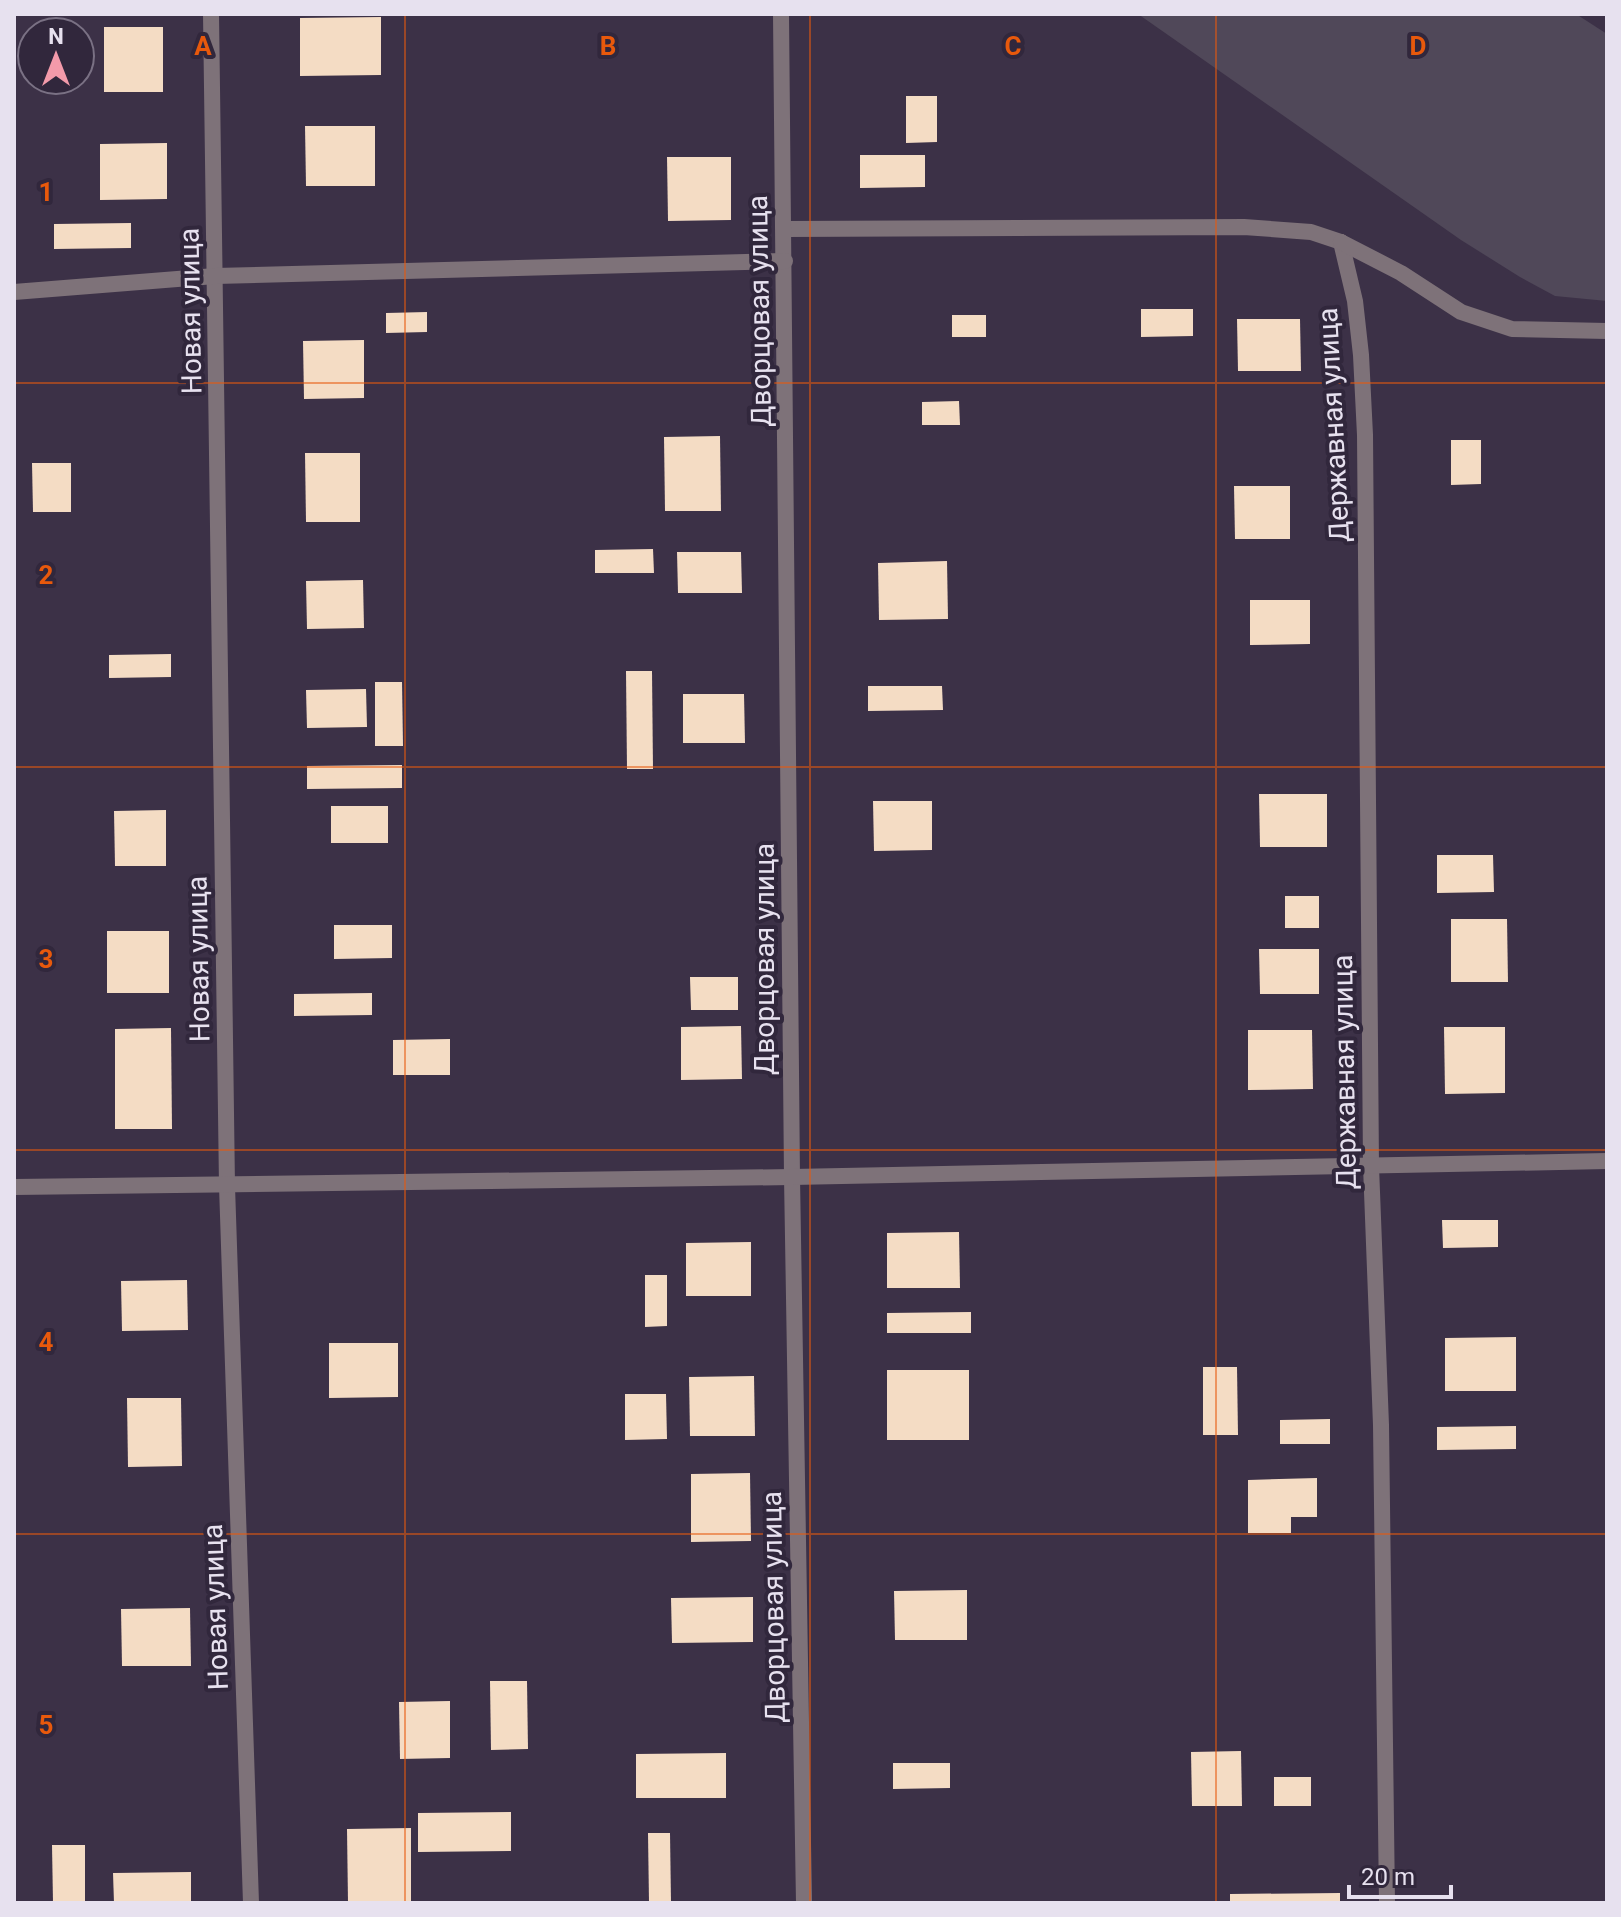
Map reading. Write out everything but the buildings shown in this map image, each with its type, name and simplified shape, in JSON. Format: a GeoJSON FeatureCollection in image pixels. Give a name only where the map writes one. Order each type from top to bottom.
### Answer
{"type":"FeatureCollection","features":[{"type":"Feature","properties":{"kind":"street","name":"Новая улица"},"geometry":{"type":"LineString","coordinates":[[211,14],[227,1186],[251,1903]]}},
{"type":"Feature","properties":{"kind":"street","name":"Дворцовая улица"},"geometry":{"type":"LineString","coordinates":[[781,14],[792,1177],[804,1903]]}},
{"type":"Feature","properties":{"kind":"street"},"geometry":{"type":"LineString","coordinates":[[785,229],[1244,227],[1311,232],[1341,242],[1401,273],[1461,312],[1512,329],[1607,331]]}},
{"type":"Feature","properties":{"kind":"street","name":"Державная улица"},"geometry":{"type":"LineString","coordinates":[[1341,242],[1355,301],[1365,435],[1371,1166],[1381,1425],[1387,1903]]}},
{"type":"Feature","properties":{"kind":"street"},"geometry":{"type":"LineString","coordinates":[[14,292],[215,276],[785,261]]}},
{"type":"Feature","properties":{"kind":"street"},"geometry":{"type":"LineString","coordinates":[[14,1187],[792,1177],[1607,1161]]}},
{"type":"Feature","properties":{"kind":"shaded area"},"geometry":{"type":"Polygon","coordinates":[[[1138,14],[1576,14],[1607,34],[1607,301],[1555,296],[1520,277],[1461,240],[1138,14]]]}}]}
